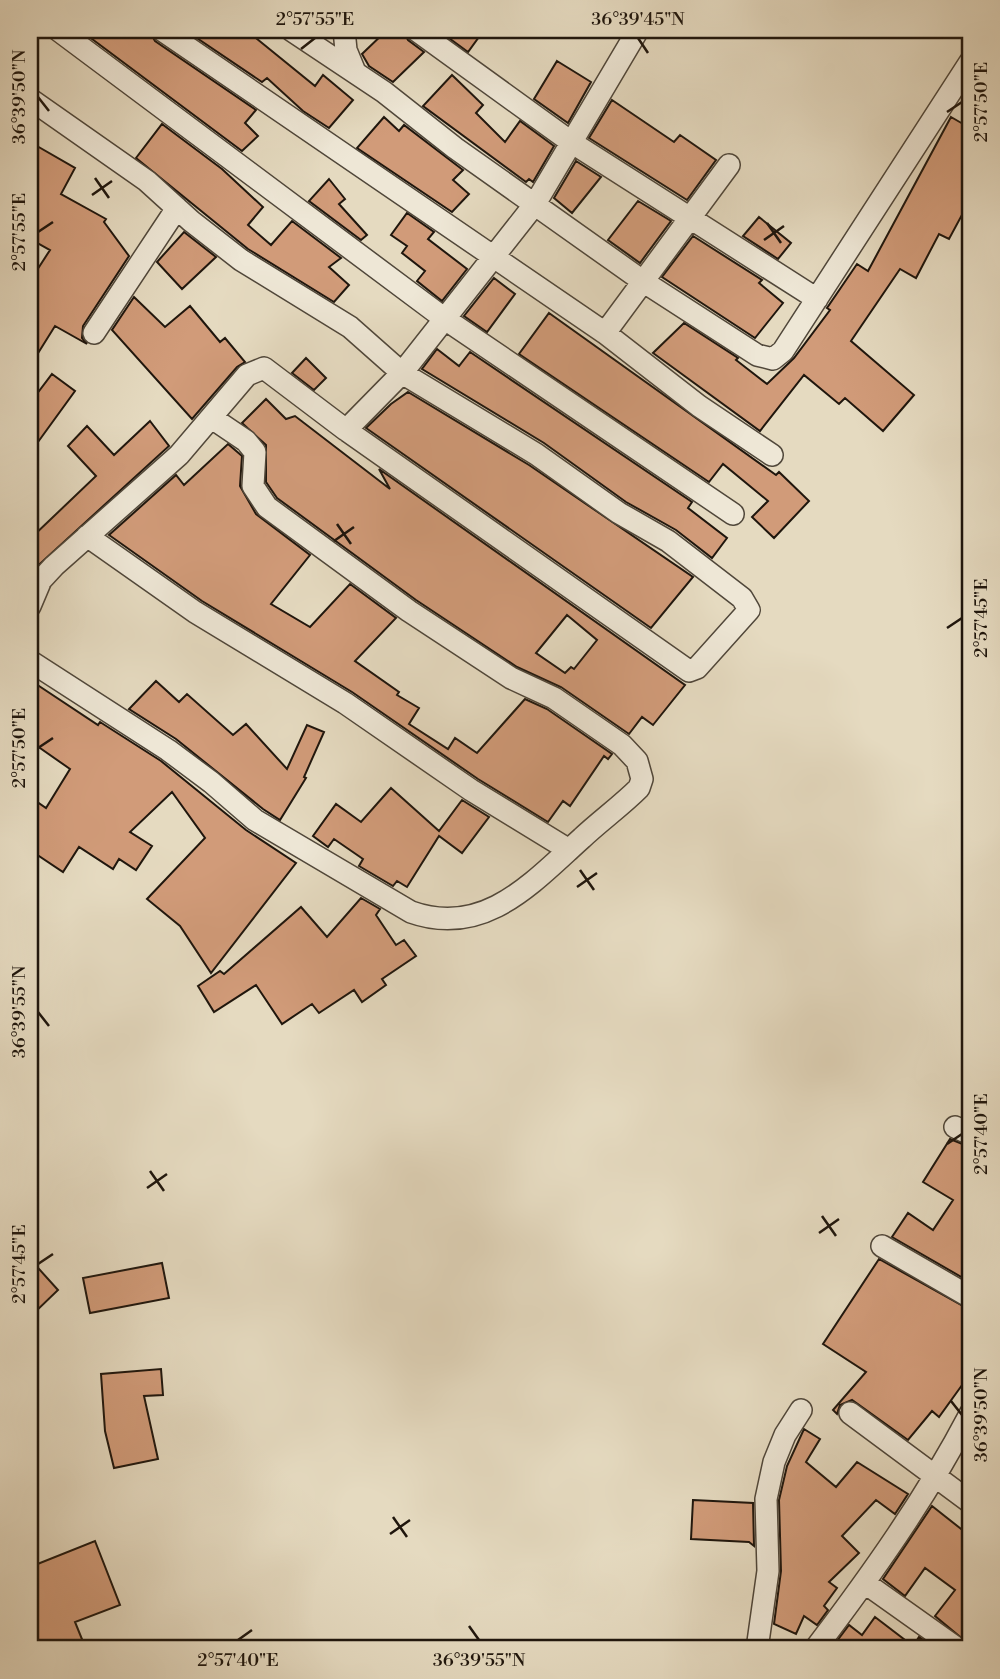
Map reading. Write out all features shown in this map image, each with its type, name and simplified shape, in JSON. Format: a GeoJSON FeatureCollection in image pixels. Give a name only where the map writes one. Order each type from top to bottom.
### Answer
{"type":"FeatureCollection","features":[{"type":"Feature","properties":{"kind":"street"},"geometry":{"type":"LineString","coordinates":[[58,30],[445,319],[733,514]]}},
{"type":"Feature","properties":{"kind":"street"},"geometry":{"type":"LineString","coordinates":[[162,30],[605,333],[699,406],[772,455]]}},
{"type":"Feature","properties":{"kind":"street"},"geometry":{"type":"LineString","coordinates":[[291,30],[355,72],[644,282],[757,355],[773,359],[783,351],[970,62]]}},
{"type":"Feature","properties":{"kind":"street"},"geometry":{"type":"LineString","coordinates":[[344,30],[346,50],[355,72]]}},
{"type":"Feature","properties":{"kind":"street"},"geometry":{"type":"LineString","coordinates":[[416,30],[571,142],[817,299]]}},
{"type":"Feature","properties":{"kind":"street"},"geometry":{"type":"LineString","coordinates":[[346,430],[402,373],[535,204],[638,30]]}},
{"type":"Feature","properties":{"kind":"street"},"geometry":{"type":"LineString","coordinates":[[30,99],[105,150],[241,260],[350,327],[402,373],[536,454],[619,513],[668,541],[742,598],[750,610],[697,668],[689,671],[346,430],[264,368],[247,375],[179,455],[88,536],[35,575],[30,606]]}},
{"type":"Feature","properties":{"kind":"street"},"geometry":{"type":"LineString","coordinates":[[605,333],[729,165]]}},
{"type":"Feature","properties":{"kind":"street"},"geometry":{"type":"LineString","coordinates":[[94,332],[177,208]]}},
{"type":"Feature","properties":{"kind":"street"},"geometry":{"type":"LineString","coordinates":[[30,661],[168,750],[284,839],[411,912],[431,919],[452,921],[470,917],[503,903],[531,886],[639,788],[642,779],[636,761],[622,745],[554,698],[511,678],[409,611],[267,507],[253,486],[255,452],[246,441],[212,418]]}},
{"type":"Feature","properties":{"kind":"street"},"geometry":{"type":"LineString","coordinates":[[88,536],[195,612],[345,703],[471,790],[569,850]]}},
{"type":"Feature","properties":{"kind":"street"},"geometry":{"type":"LineString","coordinates":[[882,1246],[970,1297]]}},
{"type":"Feature","properties":{"kind":"street"},"geometry":{"type":"LineString","coordinates":[[757,1649],[768,1572],[766,1499],[774,1462],[785,1435],[801,1410]]}},
{"type":"Feature","properties":{"kind":"street"},"geometry":{"type":"LineString","coordinates":[[850,1413],[970,1502]]}},
{"type":"Feature","properties":{"kind":"street"},"geometry":{"type":"LineString","coordinates":[[815,1649],[865,1583],[936,1478],[970,1414]]}},
{"type":"Feature","properties":{"kind":"street"},"geometry":{"type":"LineString","coordinates":[[865,1583],[958,1649]]}},
{"type":"Feature","properties":{"kind":"building"},"geometry":{"type":"Polygon","coordinates":[[[80,30],[149,30],[155,41],[256,110],[245,123],[258,136],[242,151],[80,30]]]}},
{"type":"Feature","properties":{"kind":"building"},"geometry":{"type":"Polygon","coordinates":[[[185,30],[246,30],[315,86],[323,75],[353,100],[329,128],[303,111],[267,78],[262,82],[185,30]]]}},
{"type":"Feature","properties":{"kind":"building"},"geometry":{"type":"Polygon","coordinates":[[[387,30],[403,30],[408,40],[424,52],[393,82],[369,66],[362,54],[387,30]]]}},
{"type":"Feature","properties":{"kind":"building"},"geometry":{"type":"Polygon","coordinates":[[[438,30],[484,30],[468,52],[438,30]]]}},
{"type":"Feature","properties":{"kind":"building"},"geometry":{"type":"Polygon","coordinates":[[[557,61],[591,82],[568,123],[534,99],[557,61]]]}},
{"type":"Feature","properties":{"kind":"building"},"geometry":{"type":"Polygon","coordinates":[[[452,75],[483,105],[476,113],[505,142],[520,121],[554,146],[533,182],[529,179],[526,182],[423,106],[452,75]]]}},
{"type":"Feature","properties":{"kind":"building"},"geometry":{"type":"Polygon","coordinates":[[[612,100],[674,142],[680,135],[716,160],[687,200],[589,138],[612,100]]]}},
{"type":"Feature","properties":{"kind":"building"},"geometry":{"type":"Polygon","coordinates":[[[384,117],[399,131],[404,125],[463,170],[453,180],[469,194],[452,212],[357,148],[384,117]]]}},
{"type":"Feature","properties":{"kind":"building"},"geometry":{"type":"Polygon","coordinates":[[[951,117],[970,128],[970,200],[949,239],[939,234],[916,278],[900,269],[851,341],[914,395],[883,431],[845,398],[839,404],[804,375],[760,431],[653,353],[684,323],[738,358],[736,360],[767,384],[794,358],[830,310],[827,308],[857,264],[868,271],[951,117]]]}},
{"type":"Feature","properties":{"kind":"building"},"geometry":{"type":"Polygon","coordinates":[[[162,124],[222,169],[263,207],[248,225],[271,245],[292,221],[341,258],[329,267],[349,285],[334,302],[248,249],[136,158],[162,124]]]}},
{"type":"Feature","properties":{"kind":"building"},"geometry":{"type":"Polygon","coordinates":[[[30,142],[75,168],[61,194],[106,219],[104,222],[129,256],[83,326],[82,338],[87,344],[55,326],[30,366],[30,281],[50,250],[30,239],[30,142]]]}},
{"type":"Feature","properties":{"kind":"building"},"geometry":{"type":"Polygon","coordinates":[[[576,161],[601,177],[572,213],[554,198],[576,161]]]}},
{"type":"Feature","properties":{"kind":"building"},"geometry":{"type":"Polygon","coordinates":[[[329,179],[345,199],[339,204],[367,235],[361,240],[309,201],[329,179]]]}},
{"type":"Feature","properties":{"kind":"building"},"geometry":{"type":"Polygon","coordinates":[[[638,201],[671,221],[640,263],[608,240],[638,201]]]}},
{"type":"Feature","properties":{"kind":"building"},"geometry":{"type":"Polygon","coordinates":[[[407,213],[434,232],[428,239],[467,269],[442,301],[417,281],[425,271],[402,253],[407,246],[391,235],[407,213]]]}},
{"type":"Feature","properties":{"kind":"building"},"geometry":{"type":"Polygon","coordinates":[[[759,217],[791,243],[778,259],[743,236],[759,217]]]}},
{"type":"Feature","properties":{"kind":"building"},"geometry":{"type":"Polygon","coordinates":[[[184,232],[216,257],[182,289],[157,262],[184,232]]]}},
{"type":"Feature","properties":{"kind":"building"},"geometry":{"type":"Polygon","coordinates":[[[693,236],[762,280],[759,283],[783,303],[755,338],[662,277],[693,236]]]}},
{"type":"Feature","properties":{"kind":"building"},"geometry":{"type":"Polygon","coordinates":[[[494,278],[515,294],[487,332],[464,316],[494,278]]]}},
{"type":"Feature","properties":{"kind":"building"},"geometry":{"type":"Polygon","coordinates":[[[134,297],[165,327],[190,306],[220,342],[225,338],[245,362],[237,367],[192,419],[112,330],[134,297]]]}},
{"type":"Feature","properties":{"kind":"building"},"geometry":{"type":"Polygon","coordinates":[[[549,313],[776,475],[779,472],[809,501],[774,538],[752,517],[768,501],[723,464],[709,482],[519,354],[549,313]]]}},
{"type":"Feature","properties":{"kind":"building"},"geometry":{"type":"Polygon","coordinates":[[[437,349],[459,366],[470,352],[692,502],[688,508],[727,538],[712,558],[676,530],[626,502],[544,443],[422,369],[437,349]]]}},
{"type":"Feature","properties":{"kind":"building"},"geometry":{"type":"Polygon","coordinates":[[[306,358],[326,378],[314,390],[292,373],[306,358]]]}},
{"type":"Feature","properties":{"kind":"building"},"geometry":{"type":"Polygon","coordinates":[[[52,374],[75,391],[30,453],[30,392],[36,395],[52,374]]]}},
{"type":"Feature","properties":{"kind":"building"},"geometry":{"type":"Polygon","coordinates":[[[408,392],[529,465],[693,577],[651,628],[366,428],[408,392]]]}},
{"type":"Feature","properties":{"kind":"building"},"geometry":{"type":"Polygon","coordinates":[[[266,399],[286,419],[295,416],[390,489],[379,469],[685,685],[653,725],[642,717],[629,734],[561,687],[517,667],[416,600],[277,498],[266,482],[266,445],[242,423],[266,399]],[[567,615],[536,653],[565,673],[571,667],[574,669],[597,640],[567,615]]]}},
{"type":"Feature","properties":{"kind":"building"},"geometry":{"type":"Polygon","coordinates":[[[150,421],[169,446],[31,572],[30,539],[96,476],[68,446],[87,426],[114,455],[150,421]]]}},
{"type":"Feature","properties":{"kind":"building"},"geometry":{"type":"Polygon","coordinates":[[[228,444],[242,456],[240,486],[256,514],[310,555],[271,604],[310,627],[350,584],[396,618],[355,661],[399,692],[397,695],[419,708],[409,724],[448,749],[455,738],[477,753],[525,699],[547,709],[612,754],[608,759],[604,756],[570,806],[563,801],[548,822],[478,779],[352,692],[202,601],[109,535],[176,475],[184,485],[228,444]]]}},
{"type":"Feature","properties":{"kind":"building"},"geometry":{"type":"Polygon","coordinates":[[[30,680],[98,725],[100,722],[161,761],[246,830],[296,863],[211,973],[180,926],[147,899],[205,838],[172,792],[130,832],[152,846],[136,870],[119,859],[113,869],[79,847],[63,872],[30,850],[30,797],[46,808],[70,769],[30,741],[30,680]]]}},
{"type":"Feature","properties":{"kind":"building"},"geometry":{"type":"Polygon","coordinates":[[[156,681],[179,702],[187,694],[233,735],[246,724],[287,769],[307,725],[324,732],[304,777],[306,778],[280,820],[176,739],[129,709],[156,681]]]}},
{"type":"Feature","properties":{"kind":"building"},"geometry":{"type":"Polygon","coordinates":[[[391,788],[439,831],[462,800],[489,817],[462,853],[439,836],[407,887],[397,881],[393,886],[359,866],[363,859],[334,839],[328,847],[313,836],[336,804],[361,822],[391,788]]]}},
{"type":"Feature","properties":{"kind":"building"},"geometry":{"type":"Polygon","coordinates":[[[361,898],[380,909],[376,915],[396,945],[404,940],[416,956],[382,979],[386,985],[362,1002],[354,990],[319,1013],[312,1004],[282,1024],[256,985],[214,1012],[198,986],[220,971],[224,974],[301,907],[327,937],[361,898]]]}},
{"type":"Feature","properties":{"kind":"building"},"geometry":{"type":"Polygon","coordinates":[[[950,1139],[970,1147],[970,1282],[892,1237],[908,1213],[933,1230],[953,1200],[923,1182],[950,1139]]]}},
{"type":"Feature","properties":{"kind":"building"},"geometry":{"type":"Polygon","coordinates":[[[30,1259],[58,1290],[30,1317],[30,1259]]]}},
{"type":"Feature","properties":{"kind":"building"},"geometry":{"type":"Polygon","coordinates":[[[879,1259],[970,1310],[970,1374],[939,1417],[932,1411],[908,1440],[852,1400],[840,1405],[837,1414],[833,1410],[866,1372],[823,1344],[879,1259]]]}},
{"type":"Feature","properties":{"kind":"building"},"geometry":{"type":"Polygon","coordinates":[[[162,1263],[169,1298],[90,1313],[83,1278],[162,1263]]]}},
{"type":"Feature","properties":{"kind":"building"},"geometry":{"type":"Polygon","coordinates":[[[161,1369],[163,1395],[144,1396],[158,1459],[114,1468],[105,1431],[101,1374],[161,1369]]]}},
{"type":"Feature","properties":{"kind":"building"},"geometry":{"type":"Polygon","coordinates":[[[804,1429],[820,1439],[806,1462],[836,1487],[857,1462],[908,1494],[895,1514],[876,1500],[842,1536],[859,1553],[829,1582],[837,1588],[824,1606],[828,1610],[817,1625],[804,1616],[796,1634],[774,1624],[781,1571],[779,1500],[787,1466],[804,1429]]]}},
{"type":"Feature","properties":{"kind":"building"},"geometry":{"type":"Polygon","coordinates":[[[693,1500],[753,1503],[754,1546],[749,1542],[691,1539],[693,1500]]]}},
{"type":"Feature","properties":{"kind":"building"},"geometry":{"type":"Polygon","coordinates":[[[932,1506],[970,1536],[970,1645],[935,1616],[955,1590],[925,1568],[905,1596],[883,1579],[932,1506]]]}},
{"type":"Feature","properties":{"kind":"building"},"geometry":{"type":"Polygon","coordinates":[[[95,1541],[120,1605],[75,1622],[86,1649],[30,1649],[30,1567],[95,1541]]]}},
{"type":"Feature","properties":{"kind":"building"},"geometry":{"type":"Polygon","coordinates":[[[875,1617],[913,1646],[919,1637],[936,1649],[831,1649],[849,1625],[862,1635],[875,1617]]]}}]}
